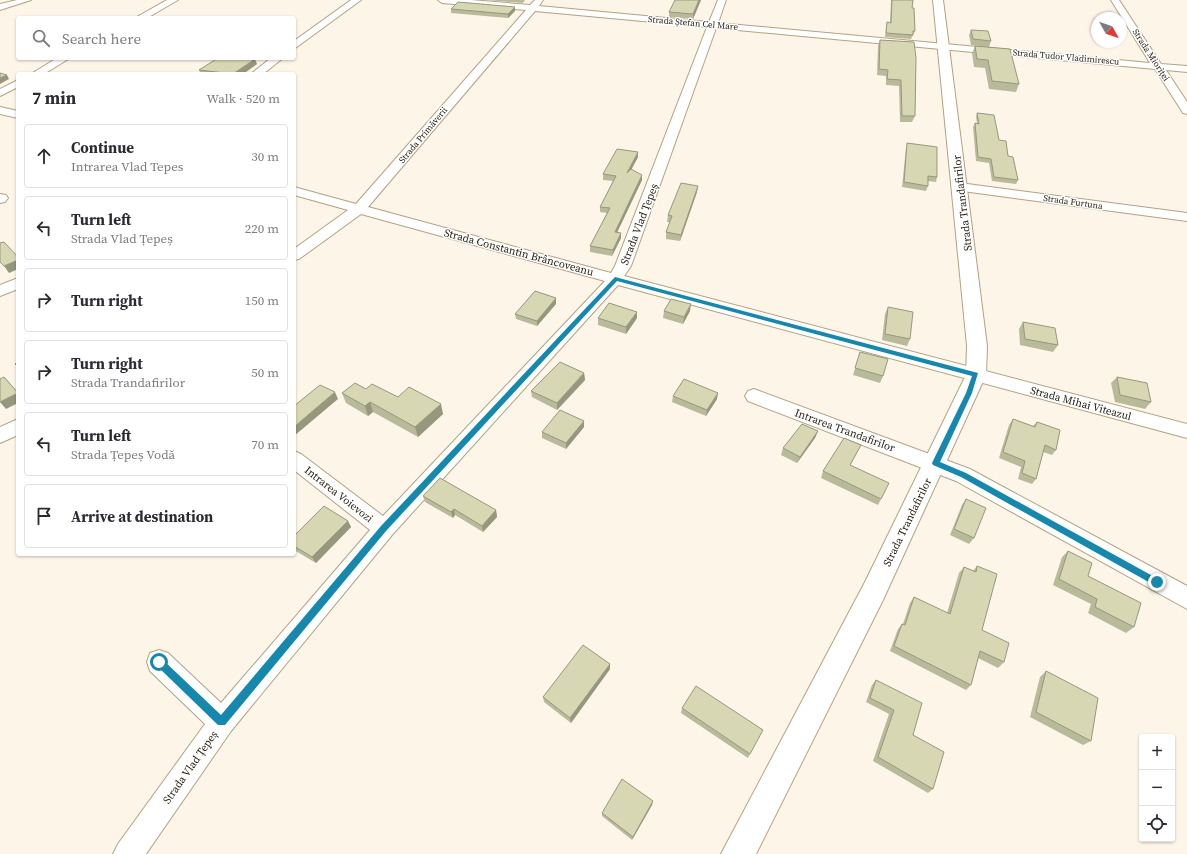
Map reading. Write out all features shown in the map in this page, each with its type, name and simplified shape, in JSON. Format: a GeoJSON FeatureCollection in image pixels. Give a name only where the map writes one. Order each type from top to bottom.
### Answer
{"type":"FeatureCollection","features":[{"type":"Feature","properties":{"kind":"main road","name":"Strada Trandafirilor"},"geometry":{"type":"LineString","coordinates":[[738,854],[874,591],[936,463],[976,375],[978,346],[938,0]]}},
{"type":"Feature","properties":{"kind":"street"},"geometry":{"type":"LineString","coordinates":[[0,7],[27,0]]}},
{"type":"Feature","properties":{"kind":"street"},"geometry":{"type":"LineString","coordinates":[[144,16],[174,0]]}},
{"type":"Feature","properties":{"kind":"street"},"geometry":{"type":"LineString","coordinates":[[296,45],[357,0]]}},
{"type":"Feature","properties":{"kind":"street","name":"Strada Ștefan Cel Mare"},"geometry":{"type":"LineString","coordinates":[[442,0],[536,4],[713,25],[944,46]]}},
{"type":"Feature","properties":{"kind":"street","name":"Strada Vlad Țepeș"},"geometry":{"type":"LineString","coordinates":[[128,854],[222,722],[384,529],[615,279],[624,266],[722,0]]}},
{"type":"Feature","properties":{"kind":"street","name":"Strada Mioriței"},"geometry":{"type":"LineString","coordinates":[[1115,0],[1187,111]]}},
{"type":"Feature","properties":{"kind":"street","name":"Strada Primăverii"},"geometry":{"type":"LineString","coordinates":[[296,255],[359,209],[536,4]]}},
{"type":"Feature","properties":{"kind":"street","name":"Strada Tudor Vladimirescu"},"geometry":{"type":"LineString","coordinates":[[944,46],[1187,69]]}},
{"type":"Feature","properties":{"kind":"street"},"geometry":{"type":"LineString","coordinates":[[40,72],[61,60]]}},
{"type":"Feature","properties":{"kind":"street"},"geometry":{"type":"LineString","coordinates":[[259,72],[275,60]]}},
{"type":"Feature","properties":{"kind":"street"},"geometry":{"type":"LineString","coordinates":[[0,93],[16,85]]}},
{"type":"Feature","properties":{"kind":"street"},"geometry":{"type":"LineString","coordinates":[[0,110],[16,114]]}},
{"type":"Feature","properties":{"kind":"street","name":"Strada Furtuna"},"geometry":{"type":"LineString","coordinates":[[960,187],[1187,217]]}},
{"type":"Feature","properties":{"kind":"street","name":"Strada Constantin Brâncoveanu"},"geometry":{"type":"LineString","coordinates":[[296,192],[615,279],[976,375]]}},
{"type":"Feature","properties":{"kind":"street"},"geometry":{"type":"LineString","coordinates":[[0,292],[16,284]]}},
{"type":"Feature","properties":{"kind":"street","name":"Strada Mihai Viteazul"},"geometry":{"type":"LineString","coordinates":[[976,375],[1187,431]]}},
{"type":"Feature","properties":{"kind":"street","name":"Intrarea Trandafirilor"},"geometry":{"type":"LineString","coordinates":[[754,396],[936,463],[963,475],[1187,598]]}},
{"type":"Feature","properties":{"kind":"street"},"geometry":{"type":"LineString","coordinates":[[0,436],[16,427]]}},
{"type":"Feature","properties":{"kind":"street","name":"Intrarea Voievozi"},"geometry":{"type":"LineString","coordinates":[[296,461],[384,529]]}},
{"type":"Feature","properties":{"kind":"street"},"geometry":{"type":"LineString","coordinates":[[159,662],[222,722]]}},
{"type":"Feature","properties":{"kind":"building"},"geometry":{"type":"Polygon","coordinates":[[[675,0],[699,0],[693,14],[669,12],[675,0]]]}},
{"type":"Feature","properties":{"kind":"building"},"geometry":{"type":"Polygon","coordinates":[[[892,0],[913,0],[912,8],[914,8],[915,31],[913,31],[913,35],[886,33],[887,22],[891,23],[892,0]]]}},
{"type":"Feature","properties":{"kind":"building"},"geometry":{"type":"Polygon","coordinates":[[[458,2],[515,7],[508,14],[451,9],[458,2]]]}},
{"type":"Feature","properties":{"kind":"building"},"geometry":{"type":"Polygon","coordinates":[[[971,30],[988,31],[991,41],[973,39],[971,30]]]}},
{"type":"Feature","properties":{"kind":"building"},"geometry":{"type":"Polygon","coordinates":[[[880,40],[914,42],[916,58],[915,116],[902,116],[901,80],[887,79],[888,70],[879,69],[880,40]]]}},
{"type":"Feature","properties":{"kind":"building"},"geometry":{"type":"Polygon","coordinates":[[[975,46],[1010,49],[1019,84],[992,81],[988,60],[977,59],[975,46]]]}},
{"type":"Feature","properties":{"kind":"building"},"geometry":{"type":"Polygon","coordinates":[[[215,60],[254,60],[236,72],[199,70],[215,60]]]}},
{"type":"Feature","properties":{"kind":"building"},"geometry":{"type":"Polygon","coordinates":[[[0,73],[7,75],[0,78],[0,73]]]}},
{"type":"Feature","properties":{"kind":"building"},"geometry":{"type":"Polygon","coordinates":[[[977,113],[994,115],[999,140],[1006,141],[1008,156],[1013,157],[1018,180],[994,177],[991,159],[978,157],[975,123],[979,124],[977,113]]]}},
{"type":"Feature","properties":{"kind":"building"},"geometry":{"type":"Polygon","coordinates":[[[907,143],[937,147],[937,177],[928,176],[928,186],[904,182],[907,143]]]}},
{"type":"Feature","properties":{"kind":"building"},"geometry":{"type":"Polygon","coordinates":[[[617,149],[638,152],[627,173],[631,169],[642,175],[615,232],[621,233],[613,250],[590,246],[610,208],[600,207],[616,176],[603,174],[617,149]]]}},
{"type":"Feature","properties":{"kind":"building"},"geometry":{"type":"Polygon","coordinates":[[[681,183],[698,186],[681,235],[666,232],[672,216],[668,215],[681,183]]]}},
{"type":"Feature","properties":{"kind":"building"},"geometry":{"type":"Polygon","coordinates":[[[4,242],[16,255],[16,261],[4,266],[0,262],[0,243],[4,242]]]}},
{"type":"Feature","properties":{"kind":"building"},"geometry":{"type":"Polygon","coordinates":[[[535,291],[556,298],[537,321],[515,314],[535,291]]]}},
{"type":"Feature","properties":{"kind":"building"},"geometry":{"type":"Polygon","coordinates":[[[671,299],[691,304],[684,317],[664,311],[671,299]]]}},
{"type":"Feature","properties":{"kind":"building"},"geometry":{"type":"Polygon","coordinates":[[[609,303],[637,312],[626,327],[598,318],[609,303]]]}},
{"type":"Feature","properties":{"kind":"building"},"geometry":{"type":"Polygon","coordinates":[[[888,307],[913,312],[910,339],[885,334],[888,307]]]}},
{"type":"Feature","properties":{"kind":"building"},"geometry":{"type":"Polygon","coordinates":[[[1023,322],[1055,328],[1058,345],[1025,339],[1023,322]]]}},
{"type":"Feature","properties":{"kind":"building"},"geometry":{"type":"Polygon","coordinates":[[[860,352],[888,359],[883,376],[855,368],[860,352]]]}},
{"type":"Feature","properties":{"kind":"building"},"geometry":{"type":"Polygon","coordinates":[[[560,362],[584,373],[557,403],[531,391],[560,362]]]}},
{"type":"Feature","properties":{"kind":"building"},"geometry":{"type":"Polygon","coordinates":[[[4,377],[16,391],[16,394],[0,402],[0,379],[4,377]]]}},
{"type":"Feature","properties":{"kind":"building"},"geometry":{"type":"Polygon","coordinates":[[[1117,377],[1147,383],[1151,402],[1120,395],[1117,377]]]}},
{"type":"Feature","properties":{"kind":"building"},"geometry":{"type":"Polygon","coordinates":[[[684,379],[718,393],[707,410],[673,396],[684,379]]]}},
{"type":"Feature","properties":{"kind":"building"},"geometry":{"type":"Polygon","coordinates":[[[355,383],[366,389],[372,384],[398,397],[409,387],[441,404],[415,427],[370,402],[365,406],[342,393],[355,383]]]}},
{"type":"Feature","properties":{"kind":"building"},"geometry":{"type":"Polygon","coordinates":[[[320,385],[335,392],[296,425],[296,404],[320,385]]]}},
{"type":"Feature","properties":{"kind":"building"},"geometry":{"type":"Polygon","coordinates":[[[560,410],[584,421],[566,443],[542,432],[560,410]]]}},
{"type":"Feature","properties":{"kind":"building"},"geometry":{"type":"Polygon","coordinates":[[[1013,419],[1035,427],[1037,422],[1060,430],[1056,450],[1045,445],[1036,479],[1022,473],[1025,461],[1003,452],[1013,419]]]}},
{"type":"Feature","properties":{"kind":"building"},"geometry":{"type":"Polygon","coordinates":[[[802,424],[818,431],[800,457],[783,448],[802,424]]]}},
{"type":"Feature","properties":{"kind":"building"},"geometry":{"type":"Polygon","coordinates":[[[844,438],[861,445],[850,465],[889,483],[881,499],[823,471],[844,438]]]}},
{"type":"Feature","properties":{"kind":"building"},"geometry":{"type":"Polygon","coordinates":[[[440,478],[496,510],[482,526],[454,509],[451,512],[423,496],[440,478]]]}},
{"type":"Feature","properties":{"kind":"building"},"geometry":{"type":"Polygon","coordinates":[[[966,499],[986,508],[974,538],[954,529],[966,499]]]}},
{"type":"Feature","properties":{"kind":"building"},"geometry":{"type":"Polygon","coordinates":[[[324,506],[348,521],[312,557],[296,547],[296,534],[324,506]]]}},
{"type":"Feature","properties":{"kind":"building"},"geometry":{"type":"Polygon","coordinates":[[[1068,551],[1092,563],[1088,576],[1141,603],[1134,627],[1095,607],[1097,599],[1059,579],[1068,551]]]}},
{"type":"Feature","properties":{"kind":"building"},"geometry":{"type":"Polygon","coordinates":[[[977,566],[997,574],[982,630],[1009,643],[1004,662],[980,651],[971,685],[894,646],[902,624],[905,625],[914,597],[950,614],[964,567],[976,572],[977,566]]]}},
{"type":"Feature","properties":{"kind":"building"},"geometry":{"type":"Polygon","coordinates":[[[583,645],[610,664],[570,718],[543,697],[583,645]]]}},
{"type":"Feature","properties":{"kind":"building"},"geometry":{"type":"Polygon","coordinates":[[[1046,671],[1098,698],[1091,741],[1036,712],[1046,671]]]}},
{"type":"Feature","properties":{"kind":"building"},"geometry":{"type":"Polygon","coordinates":[[[876,680],[922,703],[913,735],[944,752],[933,789],[878,757],[894,710],[870,698],[876,680]]]}},
{"type":"Feature","properties":{"kind":"building"},"geometry":{"type":"Polygon","coordinates":[[[696,686],[763,730],[750,754],[682,708],[696,686]]]}},
{"type":"Feature","properties":{"kind":"building"},"geometry":{"type":"Polygon","coordinates":[[[622,779],[653,801],[633,837],[602,813],[622,779]]]}},
{"type":"Feature","properties":{"kind":"route"},"geometry":{"type":"LineString","coordinates":[[159,662],[222,722],[384,529],[615,279],[976,375],[936,463],[963,475],[1157,582]]}}]}
